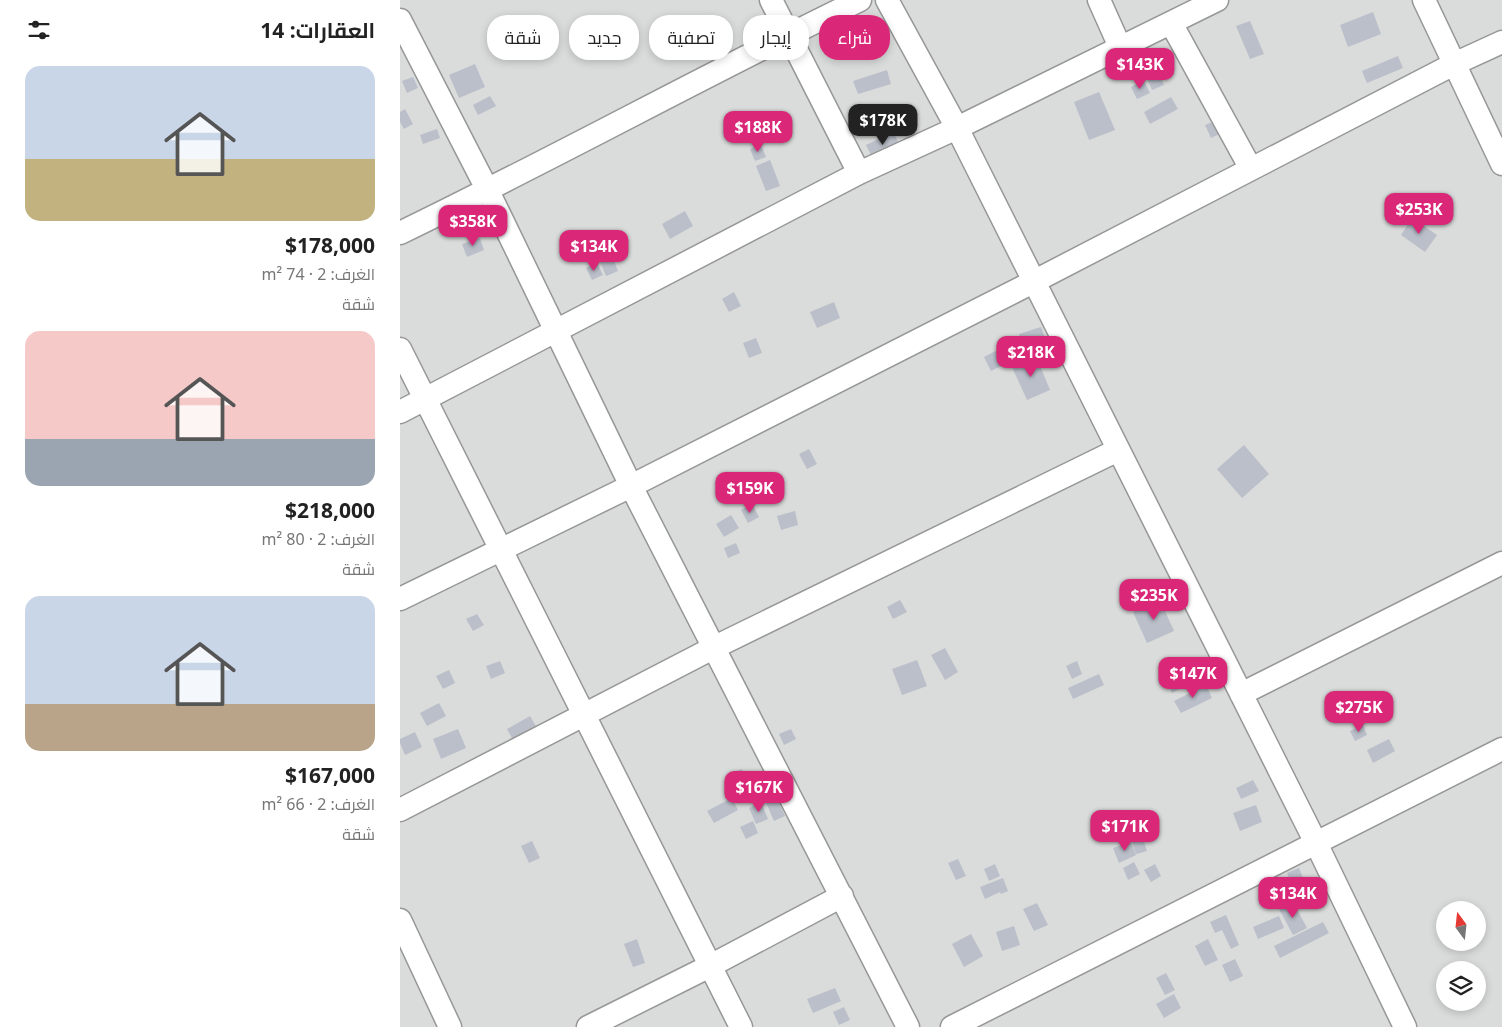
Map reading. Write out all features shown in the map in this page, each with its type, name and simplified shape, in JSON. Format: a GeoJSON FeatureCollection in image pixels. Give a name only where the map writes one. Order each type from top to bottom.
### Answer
{"type":"FeatureCollection","features":[{"type":"Feature","properties":{"kind":"street"},"geometry":{"type":"LineString","coordinates":[[771,0],[778,15]]}},
{"type":"Feature","properties":{"kind":"street"},"geometry":{"type":"LineString","coordinates":[[809,25],[860,0]]}},
{"type":"Feature","properties":{"kind":"street"},"geometry":{"type":"LineString","coordinates":[[887,0],[956,128],[1316,843],[1405,1027]]}},
{"type":"Feature","properties":{"kind":"street"},"geometry":{"type":"LineString","coordinates":[[1099,0],[1120,47]]}},
{"type":"Feature","properties":{"kind":"street"},"geometry":{"type":"LineString","coordinates":[[1424,0],[1502,164]]}},
{"type":"Feature","properties":{"kind":"street"},"geometry":{"type":"LineString","coordinates":[[400,412],[859,173],[956,128],[1210,2]]}},
{"type":"Feature","properties":{"kind":"street"},"geometry":{"type":"LineString","coordinates":[[400,20],[488,191],[631,486],[908,1027]]}},
{"type":"Feature","properties":{"kind":"street"},"geometry":{"type":"LineString","coordinates":[[1171,22],[1251,169]]}},
{"type":"Feature","properties":{"kind":"street"},"geometry":{"type":"LineString","coordinates":[[400,599],[631,486],[1033,282],[1454,64],[1502,42]]}},
{"type":"Feature","properties":{"kind":"street"},"geometry":{"type":"LineString","coordinates":[[400,234],[488,191],[743,58]]}},
{"type":"Feature","properties":{"kind":"street"},"geometry":{"type":"LineString","coordinates":[[801,60],[859,173]]}},
{"type":"Feature","properties":{"kind":"street"},"geometry":{"type":"LineString","coordinates":[[400,349],[741,1027]]}},
{"type":"Feature","properties":{"kind":"street"},"geometry":{"type":"LineString","coordinates":[[400,810],[715,647],[1118,450]]}},
{"type":"Feature","properties":{"kind":"street"},"geometry":{"type":"LineString","coordinates":[[1241,694],[1502,564]]}},
{"type":"Feature","properties":{"kind":"street"},"geometry":{"type":"LineString","coordinates":[[952,1027],[1502,749]]}},
{"type":"Feature","properties":{"kind":"street"},"geometry":{"type":"LineString","coordinates":[[588,1027],[710,966],[842,896]]}},
{"type":"Feature","properties":{"kind":"street"},"geometry":{"type":"LineString","coordinates":[[400,920],[450,1027]]}},
{"type":"Feature","properties":{"kind":"shaded area"},"geometry":{"type":"Polygon","coordinates":[[[400,0],[1502,0],[1502,1027],[400,1027],[400,0]]]}},
{"type":"Feature","properties":{"kind":"building"},"geometry":{"type":"Polygon","coordinates":[[[1373,12],[1381,34],[1348,47],[1340,25],[1373,12]]]}},
{"type":"Feature","properties":{"kind":"building"},"geometry":{"type":"Polygon","coordinates":[[[1250,21],[1264,54],[1250,59],[1236,26],[1250,21]]]}},
{"type":"Feature","properties":{"kind":"building"},"geometry":{"type":"Polygon","coordinates":[[[1398,56],[1403,68],[1367,83],[1362,71],[1398,56]]]}},
{"type":"Feature","properties":{"kind":"building"},"geometry":{"type":"Polygon","coordinates":[[[475,64],[485,87],[459,98],[449,75],[475,64]]]}},
{"type":"Feature","properties":{"kind":"building"},"geometry":{"type":"Polygon","coordinates":[[[887,70],[891,84],[858,94],[853,81],[887,70]]]}},
{"type":"Feature","properties":{"kind":"building"},"geometry":{"type":"Polygon","coordinates":[[[1159,73],[1164,85],[1152,90],[1147,78],[1159,73]]]}},
{"type":"Feature","properties":{"kind":"building"},"geometry":{"type":"Polygon","coordinates":[[[413,77],[418,88],[407,93],[402,81],[413,77]]]}},
{"type":"Feature","properties":{"kind":"building"},"geometry":{"type":"Polygon","coordinates":[[[1144,81],[1150,93],[1137,99],[1131,87],[1144,81]]]}},
{"type":"Feature","properties":{"kind":"building"},"geometry":{"type":"Polygon","coordinates":[[[1099,92],[1115,130],[1089,140],[1074,102],[1099,92]]]}},
{"type":"Feature","properties":{"kind":"building"},"geometry":{"type":"Polygon","coordinates":[[[490,96],[496,106],[478,115],[473,105],[490,96]]]}},
{"type":"Feature","properties":{"kind":"building"},"geometry":{"type":"Polygon","coordinates":[[[1171,97],[1178,109],[1150,124],[1144,112],[1171,97]]]}},
{"type":"Feature","properties":{"kind":"building"},"geometry":{"type":"Polygon","coordinates":[[[405,109],[413,124],[404,129],[400,122],[400,112],[405,109]]]}},
{"type":"Feature","properties":{"kind":"building"},"geometry":{"type":"Polygon","coordinates":[[[1217,120],[1222,133],[1211,138],[1205,125],[1217,120]]]}},
{"type":"Feature","properties":{"kind":"building"},"geometry":{"type":"Polygon","coordinates":[[[437,129],[440,138],[423,144],[420,135],[437,129]]]}},
{"type":"Feature","properties":{"kind":"building"},"geometry":{"type":"Polygon","coordinates":[[[893,132],[901,147],[874,161],[866,145],[893,132]]]}},
{"type":"Feature","properties":{"kind":"building"},"geometry":{"type":"Polygon","coordinates":[[[761,145],[766,157],[755,161],[750,149],[761,145]]]}},
{"type":"Feature","properties":{"kind":"building"},"geometry":{"type":"Polygon","coordinates":[[[770,160],[780,186],[766,191],[756,166],[770,160]]]}},
{"type":"Feature","properties":{"kind":"building"},"geometry":{"type":"Polygon","coordinates":[[[685,211],[693,226],[670,239],[662,224],[685,211]]]}},
{"type":"Feature","properties":{"kind":"building"},"geometry":{"type":"Polygon","coordinates":[[[1412,218],[1437,235],[1425,252],[1401,235],[1412,218]]]}},
{"type":"Feature","properties":{"kind":"building"},"geometry":{"type":"Polygon","coordinates":[[[480,238],[484,250],[467,257],[462,244],[480,238]]]}},
{"type":"Feature","properties":{"kind":"building"},"geometry":{"type":"Polygon","coordinates":[[[612,256],[618,271],[606,276],[600,261],[612,256]]]}},
{"type":"Feature","properties":{"kind":"building"},"geometry":{"type":"Polygon","coordinates":[[[597,263],[603,275],[592,280],[586,268],[597,263]]]}},
{"type":"Feature","properties":{"kind":"building"},"geometry":{"type":"Polygon","coordinates":[[[734,292],[741,306],[729,312],[722,299],[734,292]]]}},
{"type":"Feature","properties":{"kind":"building"},"geometry":{"type":"Polygon","coordinates":[[[834,302],[840,318],[817,328],[810,312],[834,302]]]}},
{"type":"Feature","properties":{"kind":"building"},"geometry":{"type":"Polygon","coordinates":[[[1041,327],[1048,346],[1024,353],[1019,334],[1041,327]]]}},
{"type":"Feature","properties":{"kind":"building"},"geometry":{"type":"Polygon","coordinates":[[[756,338],[762,353],[749,358],[743,343],[756,338]]]}},
{"type":"Feature","properties":{"kind":"building"},"geometry":{"type":"Polygon","coordinates":[[[1003,347],[1011,361],[991,371],[984,357],[1003,347]]]}},
{"type":"Feature","properties":{"kind":"building"},"geometry":{"type":"Polygon","coordinates":[[[1036,356],[1050,390],[1027,400],[1012,367],[1036,356]]]}},
{"type":"Feature","properties":{"kind":"building"},"geometry":{"type":"Polygon","coordinates":[[[1244,445],[1269,474],[1242,498],[1217,469],[1244,445]]]}},
{"type":"Feature","properties":{"kind":"building"},"geometry":{"type":"Polygon","coordinates":[[[809,449],[817,464],[807,469],[799,454],[809,449]]]}},
{"type":"Feature","properties":{"kind":"building"},"geometry":{"type":"Polygon","coordinates":[[[752,504],[759,517],[748,523],[741,510],[752,504]]]}},
{"type":"Feature","properties":{"kind":"building"},"geometry":{"type":"Polygon","coordinates":[[[795,511],[798,525],[781,530],[777,516],[795,511]]]}},
{"type":"Feature","properties":{"kind":"building"},"geometry":{"type":"Polygon","coordinates":[[[731,515],[739,528],[724,537],[716,524],[731,515]]]}},
{"type":"Feature","properties":{"kind":"building"},"geometry":{"type":"Polygon","coordinates":[[[736,543],[740,553],[728,558],[724,548],[736,543]]]}},
{"type":"Feature","properties":{"kind":"building"},"geometry":{"type":"Polygon","coordinates":[[[900,600],[907,612],[893,619],[887,607],[900,600]]]}},
{"type":"Feature","properties":{"kind":"building"},"geometry":{"type":"Polygon","coordinates":[[[1160,600],[1174,631],[1147,643],[1133,612],[1160,600]]]}},
{"type":"Feature","properties":{"kind":"building"},"geometry":{"type":"Polygon","coordinates":[[[477,614],[484,625],[473,631],[466,619],[477,614]]]}},
{"type":"Feature","properties":{"kind":"building"},"geometry":{"type":"Polygon","coordinates":[[[945,648],[958,672],[945,680],[931,655],[945,648]]]}},
{"type":"Feature","properties":{"kind":"building"},"geometry":{"type":"Polygon","coordinates":[[[917,660],[927,686],[902,695],[892,669],[917,660]]]}},
{"type":"Feature","properties":{"kind":"building"},"geometry":{"type":"Polygon","coordinates":[[[500,661],[505,673],[491,679],[486,666],[500,661]]]}},
{"type":"Feature","properties":{"kind":"building"},"geometry":{"type":"Polygon","coordinates":[[[1077,661],[1082,674],[1072,679],[1066,666],[1077,661]]]}},
{"type":"Feature","properties":{"kind":"building"},"geometry":{"type":"Polygon","coordinates":[[[1177,663],[1188,685],[1172,693],[1162,671],[1177,663]]]}},
{"type":"Feature","properties":{"kind":"building"},"geometry":{"type":"Polygon","coordinates":[[[449,670],[455,683],[443,689],[436,676],[449,670]]]}},
{"type":"Feature","properties":{"kind":"building"},"geometry":{"type":"Polygon","coordinates":[[[1099,674],[1104,685],[1073,699],[1068,688],[1099,674]]]}},
{"type":"Feature","properties":{"kind":"building"},"geometry":{"type":"Polygon","coordinates":[[[1206,685],[1212,698],[1181,713],[1174,701],[1206,685]]]}},
{"type":"Feature","properties":{"kind":"building"},"geometry":{"type":"Polygon","coordinates":[[[439,703],[446,716],[427,726],[420,713],[439,703]]]}},
{"type":"Feature","properties":{"kind":"building"},"geometry":{"type":"Polygon","coordinates":[[[530,716],[537,728],[514,742],[507,729],[530,716]]]}},
{"type":"Feature","properties":{"kind":"building"},"geometry":{"type":"Polygon","coordinates":[[[1363,725],[1367,735],[1355,741],[1350,731],[1363,725]]]}},
{"type":"Feature","properties":{"kind":"building"},"geometry":{"type":"Polygon","coordinates":[[[458,729],[466,748],[441,759],[433,739],[458,729]]]}},
{"type":"Feature","properties":{"kind":"building"},"geometry":{"type":"Polygon","coordinates":[[[791,729],[796,739],[784,745],[779,734],[791,729]]]}},
{"type":"Feature","properties":{"kind":"building"},"geometry":{"type":"Polygon","coordinates":[[[415,732],[422,747],[405,755],[400,739],[415,732]]]}},
{"type":"Feature","properties":{"kind":"building"},"geometry":{"type":"Polygon","coordinates":[[[1389,739],[1395,751],[1373,763],[1367,750],[1389,739]]]}},
{"type":"Feature","properties":{"kind":"building"},"geometry":{"type":"Polygon","coordinates":[[[742,769],[750,789],[739,793],[731,773],[742,769]]]}},
{"type":"Feature","properties":{"kind":"building"},"geometry":{"type":"Polygon","coordinates":[[[1253,780],[1259,791],[1241,799],[1236,788],[1253,780]]]}},
{"type":"Feature","properties":{"kind":"building"},"geometry":{"type":"Polygon","coordinates":[[[775,793],[785,816],[774,821],[764,798],[775,793]]]}},
{"type":"Feature","properties":{"kind":"building"},"geometry":{"type":"Polygon","coordinates":[[[732,798],[738,810],[714,823],[707,811],[732,798]]]}},
{"type":"Feature","properties":{"kind":"building"},"geometry":{"type":"Polygon","coordinates":[[[761,802],[768,819],[756,824],[749,808],[761,802]]]}},
{"type":"Feature","properties":{"kind":"building"},"geometry":{"type":"Polygon","coordinates":[[[1256,805],[1262,822],[1240,831],[1233,813],[1256,805]]]}},
{"type":"Feature","properties":{"kind":"building"},"geometry":{"type":"Polygon","coordinates":[[[1110,815],[1116,827],[1104,833],[1098,820],[1110,815]]]}},
{"type":"Feature","properties":{"kind":"building"},"geometry":{"type":"Polygon","coordinates":[[[753,821],[758,833],[746,839],[740,827],[753,821]]]}},
{"type":"Feature","properties":{"kind":"building"},"geometry":{"type":"Polygon","coordinates":[[[1139,826],[1147,851],[1136,854],[1128,830],[1139,826]]]}},
{"type":"Feature","properties":{"kind":"building"},"geometry":{"type":"Polygon","coordinates":[[[532,841],[540,858],[529,863],[521,846],[532,841]]]}},
{"type":"Feature","properties":{"kind":"building"},"geometry":{"type":"Polygon","coordinates":[[[1131,842],[1136,855],[1119,863],[1113,848],[1131,842]]]}},
{"type":"Feature","properties":{"kind":"building"},"geometry":{"type":"Polygon","coordinates":[[[958,859],[966,876],[956,880],[948,863],[958,859]]]}},
{"type":"Feature","properties":{"kind":"building"},"geometry":{"type":"Polygon","coordinates":[[[1134,862],[1140,874],[1128,880],[1123,868],[1134,862]]]}},
{"type":"Feature","properties":{"kind":"building"},"geometry":{"type":"Polygon","coordinates":[[[995,864],[1000,876],[989,881],[984,869],[995,864]]]}},
{"type":"Feature","properties":{"kind":"building"},"geometry":{"type":"Polygon","coordinates":[[[1155,864],[1161,876],[1151,882],[1144,870],[1155,864]]]}},
{"type":"Feature","properties":{"kind":"building"},"geometry":{"type":"Polygon","coordinates":[[[1299,868],[1303,878],[1291,883],[1287,873],[1299,868]]]}},
{"type":"Feature","properties":{"kind":"building"},"geometry":{"type":"Polygon","coordinates":[[[1003,878],[1008,891],[1001,894],[1000,892],[985,899],[980,887],[1003,878]]]}},
{"type":"Feature","properties":{"kind":"building"},"geometry":{"type":"Polygon","coordinates":[[[1293,902],[1307,928],[1293,935],[1279,909],[1293,902]]]}},
{"type":"Feature","properties":{"kind":"building"},"geometry":{"type":"Polygon","coordinates":[[[1037,903],[1048,925],[1034,931],[1023,909],[1037,903]]]}},
{"type":"Feature","properties":{"kind":"building"},"geometry":{"type":"Polygon","coordinates":[[[1226,915],[1239,945],[1231,949],[1222,930],[1215,933],[1210,922],[1226,915]]]}},
{"type":"Feature","properties":{"kind":"building"},"geometry":{"type":"Polygon","coordinates":[[[1279,916],[1284,928],[1258,939],[1253,927],[1279,916]]]}},
{"type":"Feature","properties":{"kind":"building"},"geometry":{"type":"Polygon","coordinates":[[[1323,922],[1329,933],[1280,958],[1274,946],[1323,922]]]}},
{"type":"Feature","properties":{"kind":"building"},"geometry":{"type":"Polygon","coordinates":[[[1014,926],[1020,945],[1002,951],[996,932],[1014,926]]]}},
{"type":"Feature","properties":{"kind":"building"},"geometry":{"type":"Polygon","coordinates":[[[971,934],[983,956],[964,967],[952,944],[971,934]]]}},
{"type":"Feature","properties":{"kind":"building"},"geometry":{"type":"Polygon","coordinates":[[[637,939],[645,963],[633,967],[624,944],[637,939]]]}},
{"type":"Feature","properties":{"kind":"building"},"geometry":{"type":"Polygon","coordinates":[[[1208,939],[1218,960],[1205,966],[1195,946],[1208,939]]]}},
{"type":"Feature","properties":{"kind":"building"},"geometry":{"type":"Polygon","coordinates":[[[1235,959],[1243,976],[1230,982],[1222,965],[1235,959]]]}},
{"type":"Feature","properties":{"kind":"building"},"geometry":{"type":"Polygon","coordinates":[[[1166,973],[1175,990],[1165,995],[1156,978],[1166,973]]]}},
{"type":"Feature","properties":{"kind":"building"},"geometry":{"type":"Polygon","coordinates":[[[835,988],[841,1001],[813,1013],[807,999],[835,988]]]}},
{"type":"Feature","properties":{"kind":"building"},"geometry":{"type":"Polygon","coordinates":[[[1174,994],[1181,1008],[1164,1018],[1156,1004],[1174,994]]]}},
{"type":"Feature","properties":{"kind":"building"},"geometry":{"type":"Polygon","coordinates":[[[844,1007],[850,1020],[839,1025],[833,1012],[844,1007]]]}}]}
